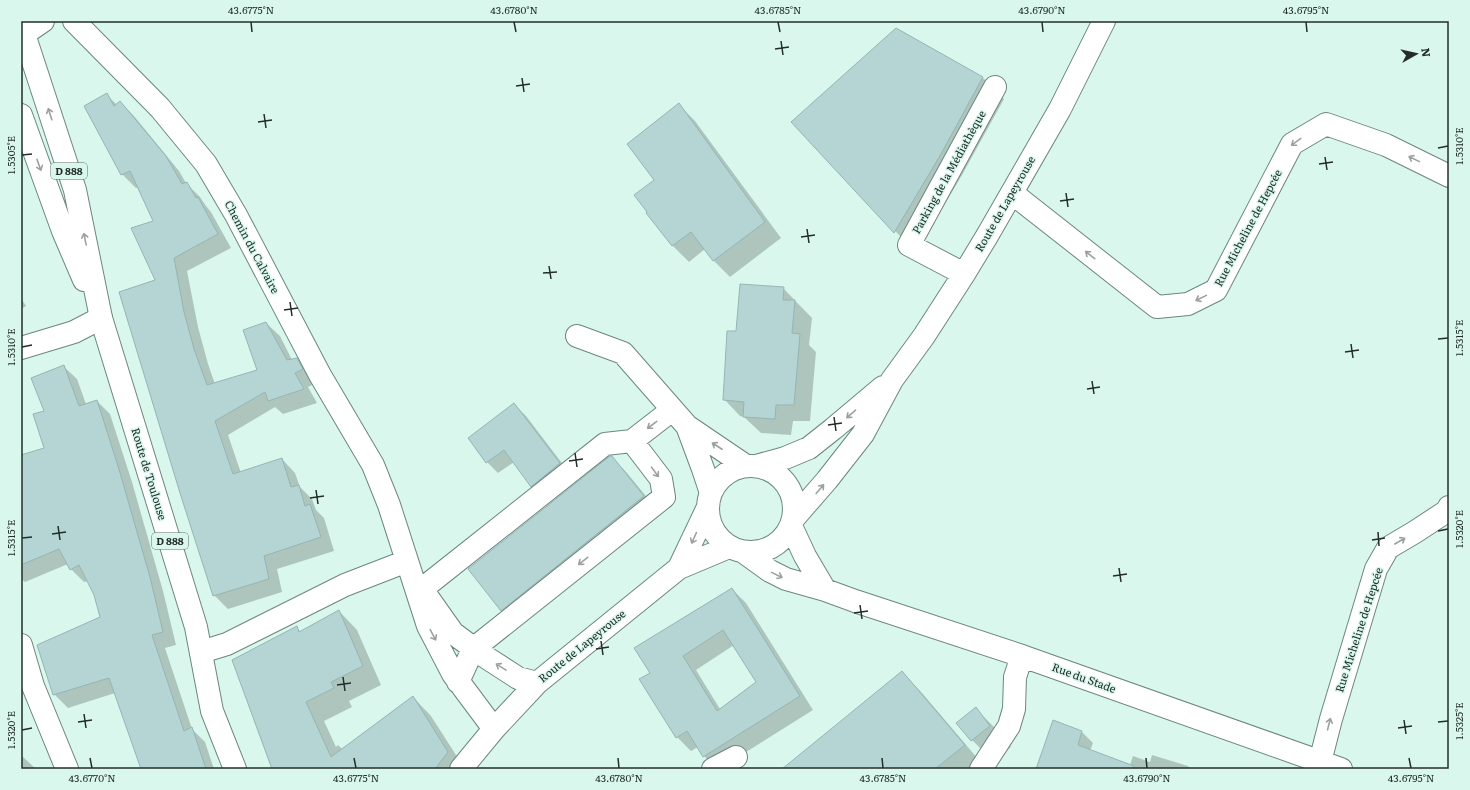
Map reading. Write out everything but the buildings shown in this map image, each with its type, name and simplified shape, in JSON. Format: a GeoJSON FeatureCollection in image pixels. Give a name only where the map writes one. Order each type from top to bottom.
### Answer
{"type":"FeatureCollection","features":[{"type":"Feature","properties":{"kind":"street"},"geometry":{"type":"LineString","coordinates":[[22,32],[43,21]]}},
{"type":"Feature","properties":{"kind":"street","name":"Chemin du Calvaire"},"geometry":{"type":"LineString","coordinates":[[74,21],[160,108],[206,164],[236,215],[320,375],[372,465],[389,505],[413,574],[428,626],[458,682],[494,729]]}},
{"type":"Feature","properties":{"kind":"street","name":"Route de Lapeyrouse"},"geometry":{"type":"LineString","coordinates":[[792,522],[863,434],[892,380],[924,336],[964,274],[1060,109],[1104,21]]}},
{"type":"Feature","properties":{"kind":"street","name":"Route de Toulouse"},"geometry":{"type":"LineString","coordinates":[[22,32],[75,190],[101,318],[196,627],[212,711],[235,769]]}},
{"type":"Feature","properties":{"kind":"street","name":"Parking de la Médiathèque"},"geometry":{"type":"LineString","coordinates":[[964,274],[909,245],[995,87]]}},
{"type":"Feature","properties":{"kind":"street","name":"Route de Toulouse"},"geometry":{"type":"LineString","coordinates":[[21,115],[63,231],[101,318]]}},
{"type":"Feature","properties":{"kind":"street","name":"Rue Micheline de Hepcée"},"geometry":{"type":"LineString","coordinates":[[1012,193],[1157,308],[1188,304],[1216,290],[1292,144],[1326,124],[1386,145],[1449,176]]}},
{"type":"Feature","properties":{"kind":"street"},"geometry":{"type":"LineString","coordinates":[[21,348],[74,332],[101,318]]}},
{"type":"Feature","properties":{"kind":"street"},"geometry":{"type":"LineString","coordinates":[[577,336],[623,353],[687,426],[751,466],[770,470],[782,478],[790,490],[794,504],[792,522],[786,536],[777,544],[768,550],[756,553],[737,550],[720,540],[713,530],[709,519],[709,500],[703,469],[687,426]]}},
{"type":"Feature","properties":{"kind":"street","name":"Route de Lapeyrouse"},"geometry":{"type":"LineString","coordinates":[[751,466],[785,458],[809,448],[833,430],[892,380]]}},
{"type":"Feature","properties":{"kind":"street"},"geometry":{"type":"LineString","coordinates":[[201,652],[227,644],[345,585],[413,574],[605,444],[632,441],[672,410]]}},
{"type":"Feature","properties":{"kind":"street"},"geometry":{"type":"LineString","coordinates":[[458,682],[473,649],[664,497],[660,479],[632,441]]}},
{"type":"Feature","properties":{"kind":"street"},"geometry":{"type":"LineString","coordinates":[[709,500],[716,483],[725,475],[735,469],[751,466]]}},
{"type":"Feature","properties":{"kind":"street","name":"Route de Lapeyrouse"},"geometry":{"type":"LineString","coordinates":[[679,568],[709,500]]}},
{"type":"Feature","properties":{"kind":"street","name":"Rue Micheline de Hepcée"},"geometry":{"type":"LineString","coordinates":[[1320,762],[1330,719],[1376,569],[1388,548],[1447,511],[1449,507]]}},
{"type":"Feature","properties":{"kind":"street"},"geometry":{"type":"LineString","coordinates":[[792,522],[805,556],[825,590]]}},
{"type":"Feature","properties":{"kind":"street","name":"Route de Lapeyrouse"},"geometry":{"type":"LineString","coordinates":[[462,769],[494,729],[537,682],[679,568],[737,550]]}},
{"type":"Feature","properties":{"kind":"street","name":"Rue du Stade"},"geometry":{"type":"LineString","coordinates":[[737,550],[770,571],[786,579],[825,590],[1022,656],[1341,769]]}},
{"type":"Feature","properties":{"kind":"street","name":"Chemin du Calvaire"},"geometry":{"type":"LineString","coordinates":[[413,574],[453,633],[473,649],[518,678],[537,682]]}},
{"type":"Feature","properties":{"kind":"street"},"geometry":{"type":"LineString","coordinates":[[21,645],[33,686],[67,769]]}},
{"type":"Feature","properties":{"kind":"street"},"geometry":{"type":"LineString","coordinates":[[981,769],[1009,726],[1014,709],[1015,676],[1022,656]]}},
{"type":"Feature","properties":{"kind":"street"},"geometry":{"type":"LineString","coordinates":[[713,769],[736,757]]}}]}
